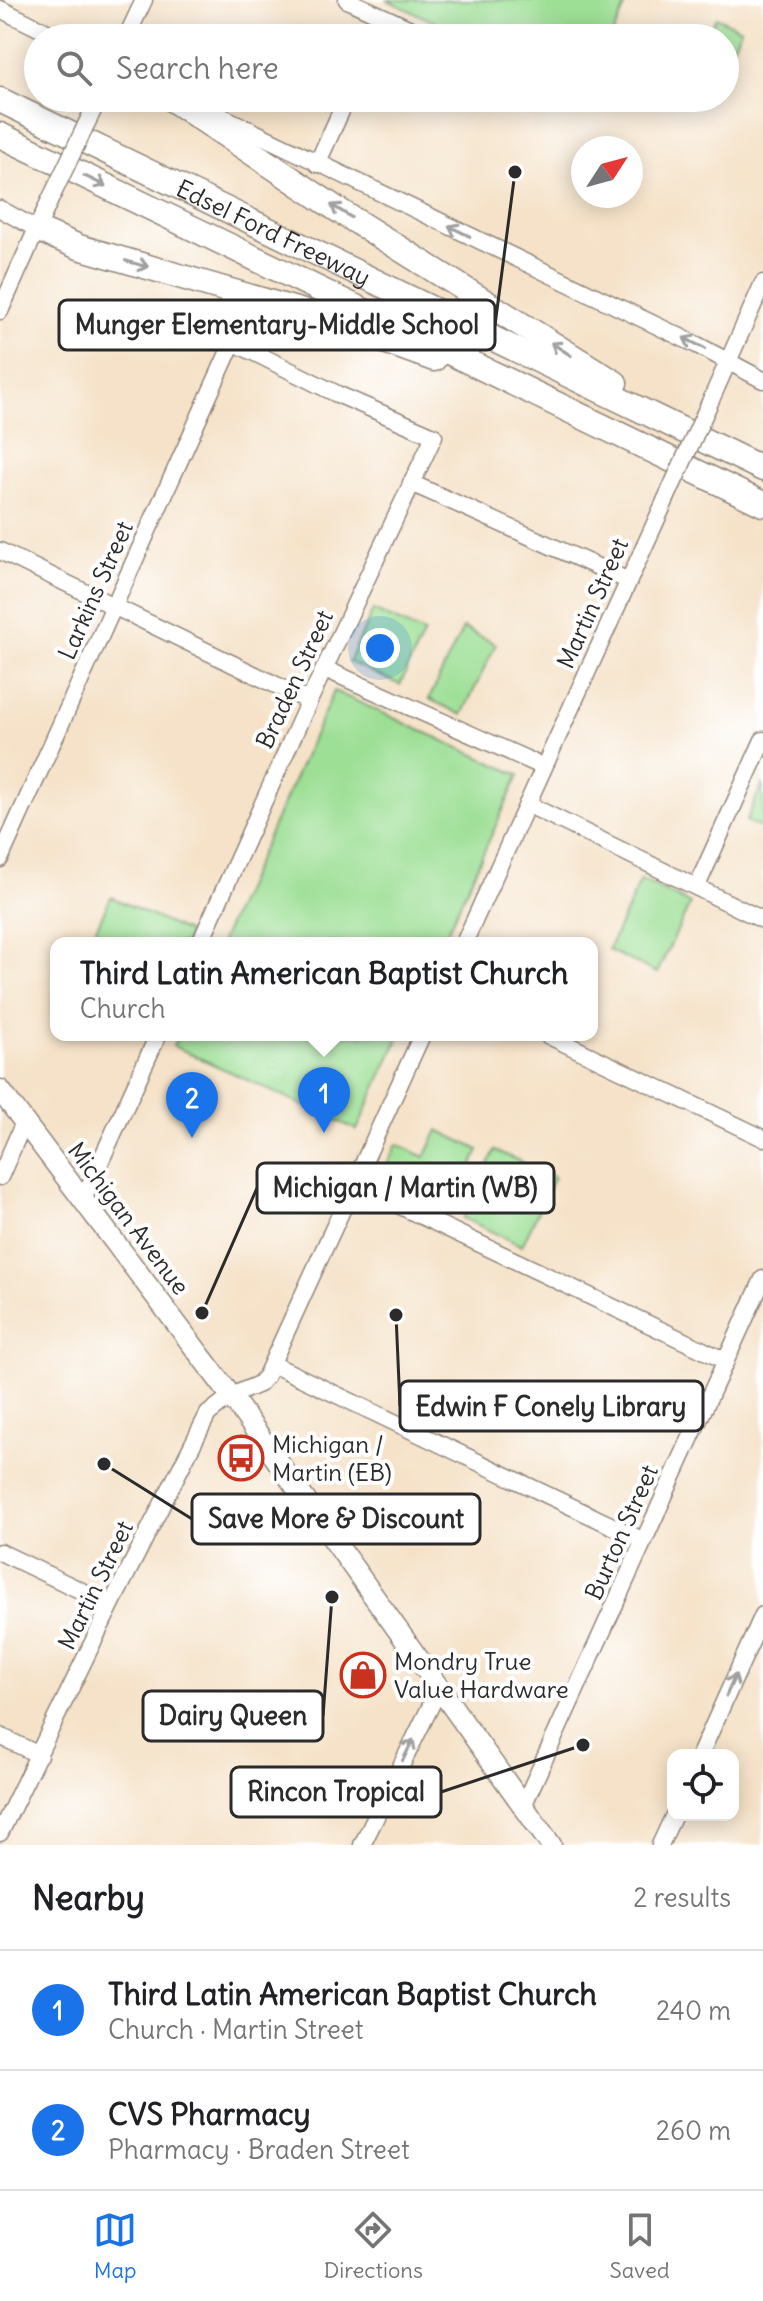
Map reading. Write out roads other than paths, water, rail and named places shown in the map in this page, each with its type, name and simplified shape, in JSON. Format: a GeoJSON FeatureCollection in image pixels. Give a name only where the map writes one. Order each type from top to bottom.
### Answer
{"type":"FeatureCollection","features":[{"type":"Feature","properties":{"kind":"highway","name":"Edsel Ford Freeway"},"geometry":{"type":"LineString","coordinates":[[0,100],[24,112]]}},
{"type":"Feature","properties":{"kind":"highway","name":"Edsel Ford Freeway"},"geometry":{"type":"LineString","coordinates":[[25,112],[763,469]]}},
{"type":"Feature","properties":{"kind":"highway"},"geometry":{"type":"LineString","coordinates":[[191,112],[338,210],[646,403],[671,425]]}},
{"type":"Feature","properties":{"kind":"highway","name":"Edsel Ford Freeway"},"geometry":{"type":"LineString","coordinates":[[0,135],[763,504]]}},
{"type":"Feature","properties":{"kind":"highway"},"geometry":{"type":"LineString","coordinates":[[37,229],[79,247],[310,314],[463,371],[563,418],[634,441]]}},
{"type":"Feature","properties":{"kind":"main road","name":"Michigan Avenue"},"geometry":{"type":"LineString","coordinates":[[0,1090],[231,1396],[551,1845]]}},
{"type":"Feature","properties":{"kind":"street"},"geometry":{"type":"LineString","coordinates":[[133,24],[144,0]]}},
{"type":"Feature","properties":{"kind":"street"},"geometry":{"type":"LineString","coordinates":[[347,0],[399,24]]}},
{"type":"Feature","properties":{"kind":"street"},"geometry":{"type":"LineString","coordinates":[[0,9],[31,24]]}},
{"type":"Feature","properties":{"kind":"street"},"geometry":{"type":"LineString","coordinates":[[381,24],[384,17]]}},
{"type":"Feature","properties":{"kind":"street"},"geometry":{"type":"LineString","coordinates":[[0,311],[92,112]]}},
{"type":"Feature","properties":{"kind":"street"},"geometry":{"type":"LineString","coordinates":[[211,112],[763,380]]}},
{"type":"Feature","properties":{"kind":"street"},"geometry":{"type":"LineString","coordinates":[[317,164],[341,112]]}},
{"type":"Feature","properties":{"kind":"street"},"geometry":{"type":"LineString","coordinates":[[0,209],[37,229]]}},
{"type":"Feature","properties":{"kind":"street","name":"Martin Street"},"geometry":{"type":"LineString","coordinates":[[467,937],[763,283]]}},
{"type":"Feature","properties":{"kind":"street","name":"Larkins Street"},"geometry":{"type":"LineString","coordinates":[[0,859],[233,342],[337,394],[434,436]]}},
{"type":"Feature","properties":{"kind":"street","name":"Braden Street"},"geometry":{"type":"LineString","coordinates":[[203,937],[309,701],[434,436]]}},
{"type":"Feature","properties":{"kind":"street"},"geometry":{"type":"LineString","coordinates":[[411,483],[629,581]]}},
{"type":"Feature","properties":{"kind":"street"},"geometry":{"type":"LineString","coordinates":[[0,551],[309,701]]}},
{"type":"Feature","properties":{"kind":"street"},"geometry":{"type":"LineString","coordinates":[[325,669],[544,767]]}},
{"type":"Feature","properties":{"kind":"street"},"geometry":{"type":"LineString","coordinates":[[697,886],[763,740]]}},
{"type":"Feature","properties":{"kind":"street"},"geometry":{"type":"LineString","coordinates":[[527,804],[763,920]]}},
{"type":"Feature","properties":{"kind":"street"},"geometry":{"type":"LineString","coordinates":[[83,1200],[155,1041]]}},
{"type":"Feature","properties":{"kind":"street","name":"Martin Street"},"geometry":{"type":"LineString","coordinates":[[0,1833],[208,1414],[231,1396],[259,1384],[266,1376],[419,1041]]}},
{"type":"Feature","properties":{"kind":"street"},"geometry":{"type":"LineString","coordinates":[[560,1041],[763,1138]]}},
{"type":"Feature","properties":{"kind":"street"},"geometry":{"type":"LineString","coordinates":[[0,1177],[24,1122]]}},
{"type":"Feature","properties":{"kind":"street"},"geometry":{"type":"LineString","coordinates":[[354,1184],[726,1361]]}},
{"type":"Feature","properties":{"kind":"street","name":"Burton Street"},"geometry":{"type":"LineString","coordinates":[[523,1806],[763,1279]]}},
{"type":"Feature","properties":{"kind":"street"},"geometry":{"type":"LineString","coordinates":[[272,1364],[644,1541]]}},
{"type":"Feature","properties":{"kind":"street"},"geometry":{"type":"LineString","coordinates":[[0,1552],[111,1605]]}},
{"type":"Feature","properties":{"kind":"street"},"geometry":{"type":"LineString","coordinates":[[703,1749],[763,1615]]}},
{"type":"Feature","properties":{"kind":"street"},"geometry":{"type":"LineString","coordinates":[[362,1845],[440,1687]]}},
{"type":"Feature","properties":{"kind":"street"},"geometry":{"type":"LineString","coordinates":[[0,1736],[39,1755]]}},
{"type":"Feature","properties":{"kind":"street"},"geometry":{"type":"LineString","coordinates":[[660,1845],[672,1821]]}},
{"type":"Feature","properties":{"kind":"place","name":"Munger Elementary-Middle School"},"geometry":{"type":"Point","coordinates":[515,172]}},
{"type":"Feature","properties":{"kind":"place","name":"Third Latin American Baptist Church"},"geometry":{"type":"Point","coordinates":[324,1133]}},
{"type":"Feature","properties":{"kind":"place","name":"CVS Pharmacy"},"geometry":{"type":"Point","coordinates":[192,1138]}},
{"type":"Feature","properties":{"kind":"place","name":"Michigan / Martin (WB)"},"geometry":{"type":"Point","coordinates":[202,1313]}},
{"type":"Feature","properties":{"kind":"place","name":"Edwin F Conely Library"},"geometry":{"type":"Point","coordinates":[396,1315]}},
{"type":"Feature","properties":{"kind":"place","name":"Michigan / Martin (EB)"},"geometry":{"type":"Point","coordinates":[241,1458]}},
{"type":"Feature","properties":{"kind":"place","name":"Save More & Discount"},"geometry":{"type":"Point","coordinates":[104,1464]}},
{"type":"Feature","properties":{"kind":"place","name":"Dairy Queen"},"geometry":{"type":"Point","coordinates":[332,1597]}},
{"type":"Feature","properties":{"kind":"place","name":"Mondry True Value Hardware"},"geometry":{"type":"Point","coordinates":[363,1675]}},
{"type":"Feature","properties":{"kind":"place","name":"Rincon Tropical"},"geometry":{"type":"Point","coordinates":[583,1745]}}]}
